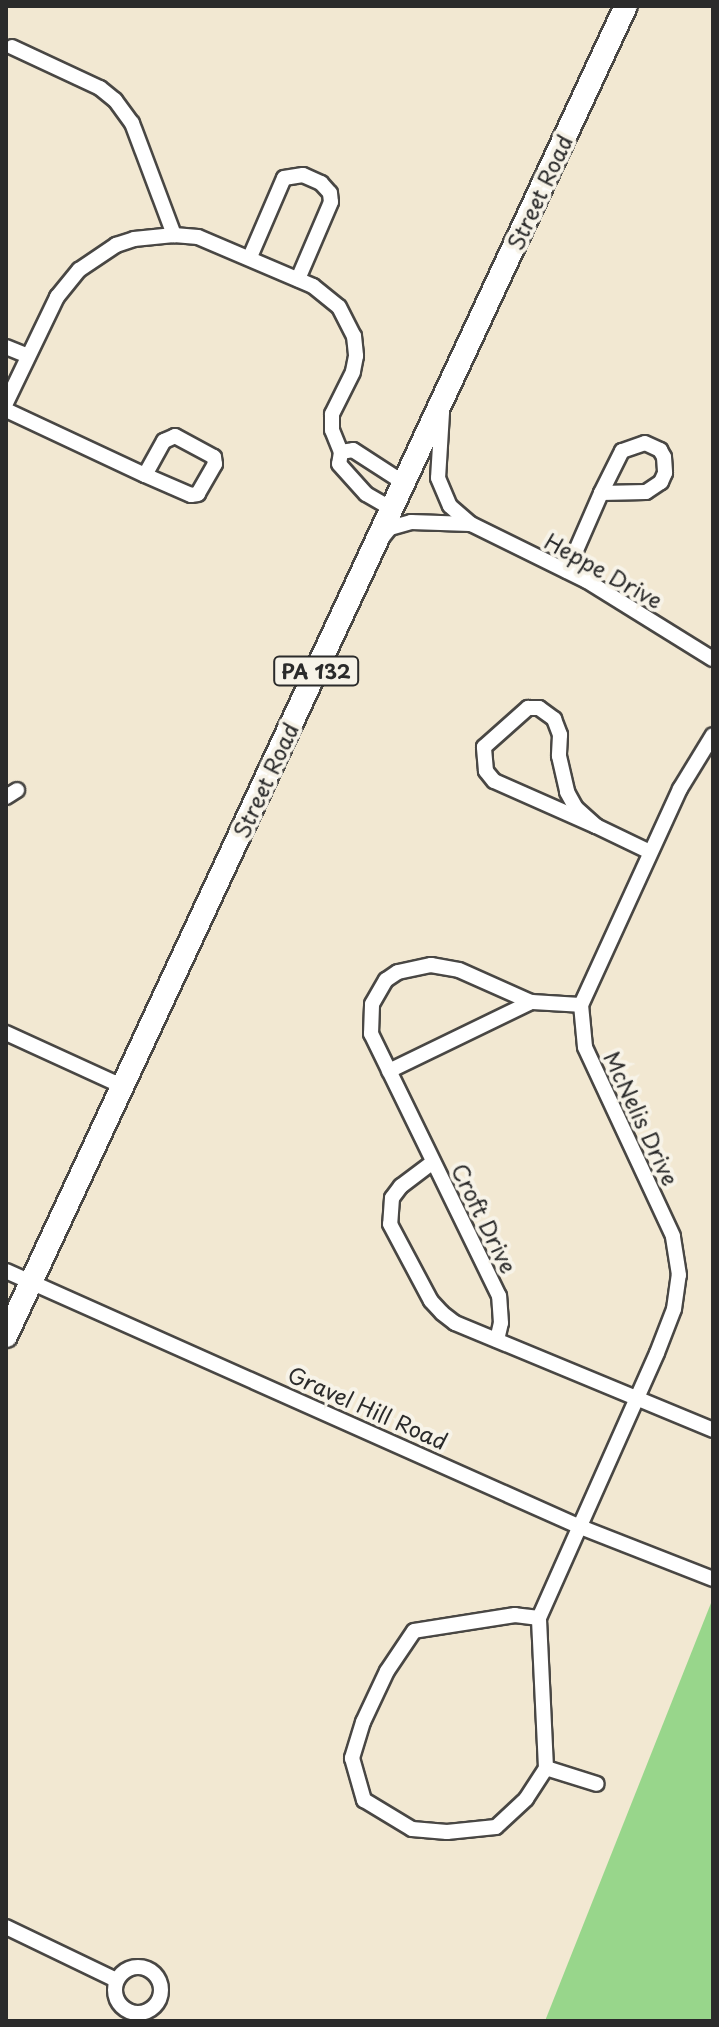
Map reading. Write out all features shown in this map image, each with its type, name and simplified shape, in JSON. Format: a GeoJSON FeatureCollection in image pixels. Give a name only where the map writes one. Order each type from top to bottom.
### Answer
{"type":"FeatureCollection","features":[{"type":"Feature","properties":{"kind":"main road","name":"Street Road"},"geometry":{"type":"LineString","coordinates":[[6,1336],[626,6]]}},
{"type":"Feature","properties":{"kind":"street"},"geometry":{"type":"LineString","coordinates":[[8,49],[100,88],[115,100],[132,123],[174,235]]}},
{"type":"Feature","properties":{"kind":"street"},"geometry":{"type":"LineString","coordinates":[[250,257],[284,178],[303,175],[321,183],[330,193],[331,202],[298,279]]}},
{"type":"Feature","properties":{"kind":"street"},"geometry":{"type":"LineString","coordinates":[[6,403],[57,297],[79,270],[116,245],[152,235],[217,242],[298,279],[327,295],[339,307],[354,336],[353,372],[332,414],[332,430],[341,452],[339,464],[366,494],[392,509]]}},
{"type":"Feature","properties":{"kind":"street"},"geometry":{"type":"LineString","coordinates":[[6,347],[28,356]]}},
{"type":"Feature","properties":{"kind":"street","name":"Heppe Drive"},"geometry":{"type":"LineString","coordinates":[[444,396],[438,478],[450,506],[471,524],[567,571],[713,659]]}},
{"type":"Feature","properties":{"kind":"street"},"geometry":{"type":"LineString","coordinates":[[6,410],[145,475],[191,495],[198,494],[215,464],[214,457],[175,436],[168,437],[145,475]]}},
{"type":"Feature","properties":{"kind":"street"},"geometry":{"type":"LineString","coordinates":[[567,571],[601,493],[627,448],[645,443],[660,450],[665,473],[654,488],[646,492],[601,493]]}},
{"type":"Feature","properties":{"kind":"street"},"geometry":{"type":"LineString","coordinates":[[341,452],[353,450],[404,483]]}},
{"type":"Feature","properties":{"kind":"street","name":"Heppe Drive"},"geometry":{"type":"LineString","coordinates":[[371,551],[390,528],[411,522],[471,524]]}},
{"type":"Feature","properties":{"kind":"street"},"geometry":{"type":"LineString","coordinates":[[596,826],[576,808],[567,792],[558,726],[549,713],[528,708],[489,740],[482,756],[486,771],[494,781],[650,852]]}},
{"type":"Feature","properties":{"kind":"street"},"geometry":{"type":"LineString","coordinates":[[581,1005],[680,789],[713,735]]}},
{"type":"Feature","properties":{"kind":"street","name":"Croft Drive"},"geometry":{"type":"LineString","coordinates":[[497,1340],[501,1323],[499,1296],[371,1034],[369,1019],[377,992],[398,972],[445,966],[531,1002],[581,1005]]}},
{"type":"Feature","properties":{"kind":"street","name":"Croft Drive"},"geometry":{"type":"LineString","coordinates":[[389,1071],[531,1002]]}},
{"type":"Feature","properties":{"kind":"street","name":"McNelis Drive"},"geometry":{"type":"LineString","coordinates":[[539,1618],[674,1309],[677,1257],[673,1236],[592,1065],[580,1025],[581,1005]]}},
{"type":"Feature","properties":{"kind":"street"},"geometry":{"type":"LineString","coordinates":[[6,1033],[122,1086]]}},
{"type":"Feature","properties":{"kind":"street","name":"Croft Drive"},"geometry":{"type":"LineString","coordinates":[[433,1162],[413,1174],[392,1198],[393,1234],[431,1301],[442,1313],[497,1340],[713,1430]]}},
{"type":"Feature","properties":{"kind":"street","name":"Gravel Hill Road"},"geometry":{"type":"LineString","coordinates":[[6,1271],[578,1526],[713,1579]]}},
{"type":"Feature","properties":{"kind":"street"},"geometry":{"type":"LineString","coordinates":[[515,1615],[539,1618],[546,1768],[526,1799],[496,1827],[447,1832],[412,1829],[364,1800],[352,1758],[363,1722],[387,1671],[414,1631],[515,1615]]}},
{"type":"Feature","properties":{"kind":"street"},"geometry":{"type":"LineString","coordinates":[[546,1768],[597,1784]]}},
{"type":"Feature","properties":{"kind":"street"},"geometry":{"type":"LineString","coordinates":[[6,1927],[116,1980]]}},
{"type":"Feature","properties":{"kind":"green space"},"geometry":{"type":"Polygon","coordinates":[[[713,1598],[713,2021],[545,2021],[713,1598]]]}}]}
